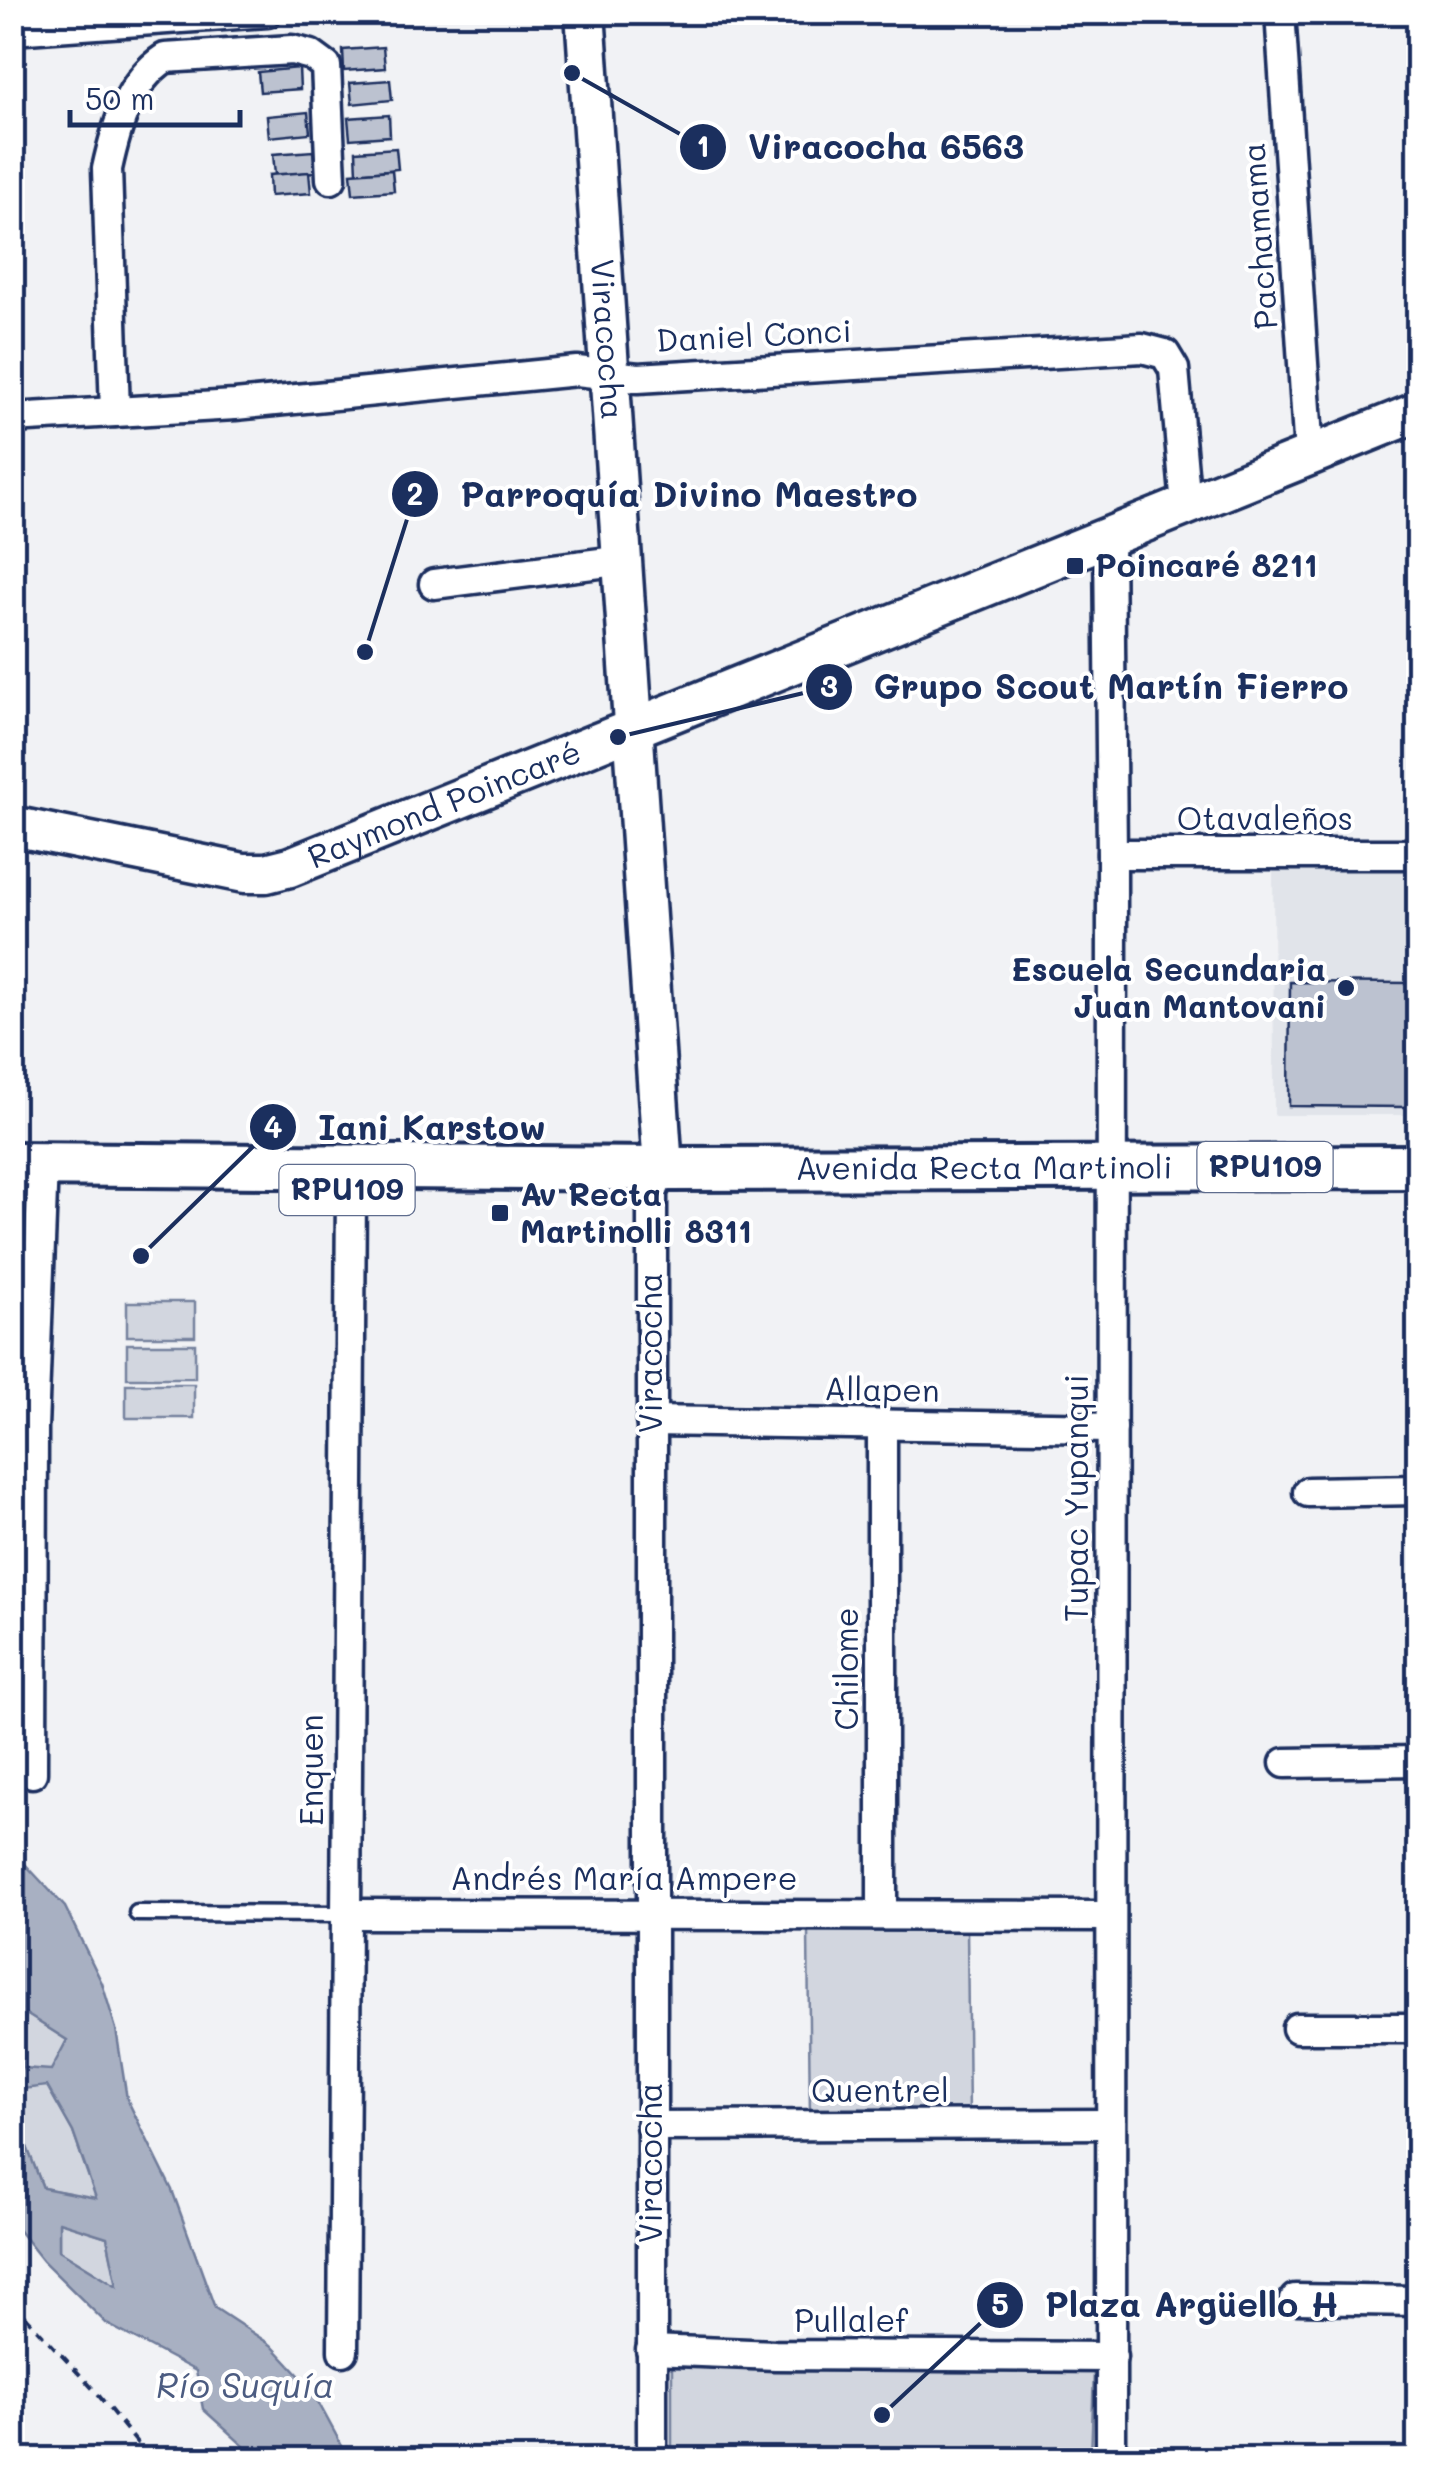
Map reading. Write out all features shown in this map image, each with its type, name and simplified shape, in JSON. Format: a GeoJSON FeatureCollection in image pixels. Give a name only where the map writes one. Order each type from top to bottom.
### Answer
{"type":"FeatureCollection","features":[{"type":"Feature","properties":{"kind":"main road","name":"Avenida Recta Martinoli"},"geometry":{"type":"LineString","coordinates":[[1112,1180],[1418,1167]]}},
{"type":"Feature","properties":{"kind":"main road","name":"Avenida Recta Martinoli"},"geometry":{"type":"LineString","coordinates":[[28,1176],[351,1190],[657,1180]]}},
{"type":"Feature","properties":{"kind":"main road","name":"Avenida Recta Martinoli"},"geometry":{"type":"LineString","coordinates":[[28,1176],[1112,1180],[1418,1192]]}},
{"type":"Feature","properties":{"kind":"street"},"geometry":{"type":"LineString","coordinates":[[12,30],[268,12]]}},
{"type":"Feature","properties":{"kind":"street","name":"Viracocha"},"geometry":{"type":"LineString","coordinates":[[585,12],[624,560],[657,1180],[650,1420],[652,2460]]}},
{"type":"Feature","properties":{"kind":"street","name":"Pachamama"},"geometry":{"type":"LineString","coordinates":[[1280,12],[1309,455]]}},
{"type":"Feature","properties":{"kind":"street"},"geometry":{"type":"LineString","coordinates":[[116,412],[107,169],[122,114],[153,66],[165,58],[292,50],[311,55],[326,66],[331,178]]}},
{"type":"Feature","properties":{"kind":"street","name":"Daniel Conci"},"geometry":{"type":"LineString","coordinates":[[12,418],[235,405],[577,371],[611,377],[658,377],[1142,348],[1165,354],[1174,369],[1186,506]]}},
{"type":"Feature","properties":{"kind":"street","name":"Raymond Poincaré"},"geometry":{"type":"LineString","coordinates":[[12,826],[244,873],[266,874],[290,867],[1418,412]]}},
{"type":"Feature","properties":{"kind":"street","name":"Tupac Yupanqui"},"geometry":{"type":"LineString","coordinates":[[1109,538],[1111,2460]]}},
{"type":"Feature","properties":{"kind":"street"},"geometry":{"type":"LineString","coordinates":[[434,584],[624,560]]}},
{"type":"Feature","properties":{"kind":"street","name":"Otavaleños"},"geometry":{"type":"LineString","coordinates":[[1112,854],[1418,854]]}},
{"type":"Feature","properties":{"kind":"street"},"geometry":{"type":"LineString","coordinates":[[28,1176],[33,1428],[32,1773]]}},
{"type":"Feature","properties":{"kind":"street","name":"Enquen"},"geometry":{"type":"LineString","coordinates":[[343,2350],[351,1190]]}},
{"type":"Feature","properties":{"kind":"street","name":"Allapen"},"geometry":{"type":"LineString","coordinates":[[650,1420],[1112,1428]]}},
{"type":"Feature","properties":{"kind":"street","name":"Chilome"},"geometry":{"type":"LineString","coordinates":[[882,1425],[882,1914]]}},
{"type":"Feature","properties":{"kind":"street"},"geometry":{"type":"LineString","coordinates":[[1308,1492],[1418,1490]]}},
{"type":"Feature","properties":{"kind":"street"},"geometry":{"type":"LineString","coordinates":[[1284,1763],[1418,1761]]}},
{"type":"Feature","properties":{"kind":"street","name":"Andrés María Ampere"},"geometry":{"type":"LineString","coordinates":[[346,1914],[1110,1916]]}},
{"type":"Feature","properties":{"kind":"street"},"geometry":{"type":"LineString","coordinates":[[1297,2028],[1418,2028]]}},
{"type":"Feature","properties":{"kind":"street","name":"Quentrel"},"geometry":{"type":"LineString","coordinates":[[650,2126],[1110,2124]]}},
{"type":"Feature","properties":{"kind":"street"},"geometry":{"type":"LineString","coordinates":[[1296,2299],[1418,2300]]}},
{"type":"Feature","properties":{"kind":"street","name":"Pullalef"},"geometry":{"type":"LineString","coordinates":[[650,2350],[776,2355],[1112,2357]]}},
{"type":"Feature","properties":{"kind":"lane","name":"Andrés María Ampere"},"geometry":{"type":"LineString","coordinates":[[137,1913],[346,1914]]}},
{"type":"Feature","properties":{"kind":"path"},"geometry":{"type":"LineString","coordinates":[[12,2302],[95,2391],[150,2460]]}},
{"type":"Feature","properties":{"kind":"shaded area","name":"Escuela Secundaria Juan Mantovani"},"geometry":{"type":"Polygon","coordinates":[[[1418,861],[1418,1115],[1274,1115],[1273,862],[1418,861]]]}},
{"type":"Feature","properties":{"kind":"shaded area"},"geometry":{"type":"Polygon","coordinates":[[[127,1302],[195,1302],[195,1336],[127,1336],[127,1302]]]}},
{"type":"Feature","properties":{"kind":"shaded area"},"geometry":{"type":"Polygon","coordinates":[[[127,1344],[195,1344],[195,1378],[127,1378],[127,1344]]]}},
{"type":"Feature","properties":{"kind":"shaded area"},"geometry":{"type":"Polygon","coordinates":[[[126,1384],[194,1384],[194,1418],[126,1418],[126,1384]]]}},
{"type":"Feature","properties":{"kind":"shaded area"},"geometry":{"type":"Polygon","coordinates":[[[967,1928],[969,2119],[810,2120],[808,1929],[967,1928]]]}},
{"type":"Feature","properties":{"kind":"shaded area"},"geometry":{"type":"Polygon","coordinates":[[[25,2013],[67,2040],[52,2071],[22,2068],[25,2013]]]}},
{"type":"Feature","properties":{"kind":"shaded area"},"geometry":{"type":"Polygon","coordinates":[[[47,2085],[73,2132],[97,2199],[43,2188],[18,2124],[13,2090],[47,2085]]]}},
{"type":"Feature","properties":{"kind":"shaded area"},"geometry":{"type":"Polygon","coordinates":[[[59,2221],[107,2237],[118,2287],[59,2250],[59,2221]]]}},
{"type":"Feature","properties":{"kind":"shaded area"},"geometry":{"type":"Polygon","coordinates":[[[672,2366],[1094,2370],[1091,2459],[672,2459],[672,2366]]]}},
{"type":"Feature","properties":{"kind":"water","name":"Río Suquía"},"geometry":{"type":"Polygon","coordinates":[[[12,1850],[65,1907],[102,1983],[116,2029],[127,2099],[172,2190],[215,2308],[271,2345],[310,2387],[349,2459],[267,2459],[247,2449],[203,2409],[196,2371],[107,2324],[43,2261],[13,2223],[12,2056],[21,2013],[13,1960],[12,1850]],[[26,2014],[22,2068],[51,2070],[67,2040],[26,2014]],[[47,2086],[13,2090],[18,2124],[43,2188],[96,2198],[73,2132],[47,2086]],[[59,2222],[59,2250],[117,2286],[107,2237],[59,2222]]]}},
{"type":"Feature","properties":{"kind":"building"},"geometry":{"type":"Polygon","coordinates":[[[383,47],[385,68],[344,71],[343,50],[383,47]]]}},
{"type":"Feature","properties":{"kind":"building"},"geometry":{"type":"Polygon","coordinates":[[[299,68],[300,89],[260,92],[258,72],[299,68]]]}},
{"type":"Feature","properties":{"kind":"building"},"geometry":{"type":"Polygon","coordinates":[[[390,80],[392,100],[352,104],[350,83],[390,80]]]}},
{"type":"Feature","properties":{"kind":"building"},"geometry":{"type":"Polygon","coordinates":[[[308,112],[310,133],[269,137],[267,116],[308,112]]]}},
{"type":"Feature","properties":{"kind":"building"},"geometry":{"type":"Polygon","coordinates":[[[389,115],[390,136],[350,139],[348,118],[389,115]]]}},
{"type":"Feature","properties":{"kind":"building"},"geometry":{"type":"Polygon","coordinates":[[[396,148],[398,169],[357,173],[356,151],[396,148]]]}},
{"type":"Feature","properties":{"kind":"building"},"geometry":{"type":"Polygon","coordinates":[[[313,151],[315,172],[275,175],[273,154],[313,151]]]}},
{"type":"Feature","properties":{"kind":"building"},"geometry":{"type":"Polygon","coordinates":[[[392,170],[394,191],[353,194],[351,173],[392,170]]]}},
{"type":"Feature","properties":{"kind":"building"},"geometry":{"type":"Polygon","coordinates":[[[309,172],[311,193],[270,196],[269,175],[309,172]]]}},
{"type":"Feature","properties":{"kind":"building"},"geometry":{"type":"Polygon","coordinates":[[[1290,982],[1410,983],[1409,1107],[1289,1106],[1290,982]]]}},
{"type":"Feature","properties":{"kind":"place","name":"Viracocha 6563"},"geometry":{"type":"Point","coordinates":[572,73]}},
{"type":"Feature","properties":{"kind":"place","name":"Poincaré 8211"},"geometry":{"type":"Point","coordinates":[1075,566]}},
{"type":"Feature","properties":{"kind":"place","name":"Parroquía Divino Maestro"},"geometry":{"type":"Point","coordinates":[365,652]}},
{"type":"Feature","properties":{"kind":"place","name":"Grupo Scout Martín Fierro"},"geometry":{"type":"Point","coordinates":[618,737]}},
{"type":"Feature","properties":{"kind":"place","name":"Escuela Secundaria Juan Mantovani"},"geometry":{"type":"Point","coordinates":[1346,988]}},
{"type":"Feature","properties":{"kind":"place","name":"Av Recta Martinolli 8311"},"geometry":{"type":"Point","coordinates":[500,1213]}},
{"type":"Feature","properties":{"kind":"place","name":"Iani Karstow"},"geometry":{"type":"Point","coordinates":[141,1256]}},
{"type":"Feature","properties":{"kind":"place","name":"Plaza Argüello H"},"geometry":{"type":"Point","coordinates":[882,2415]}}]}
